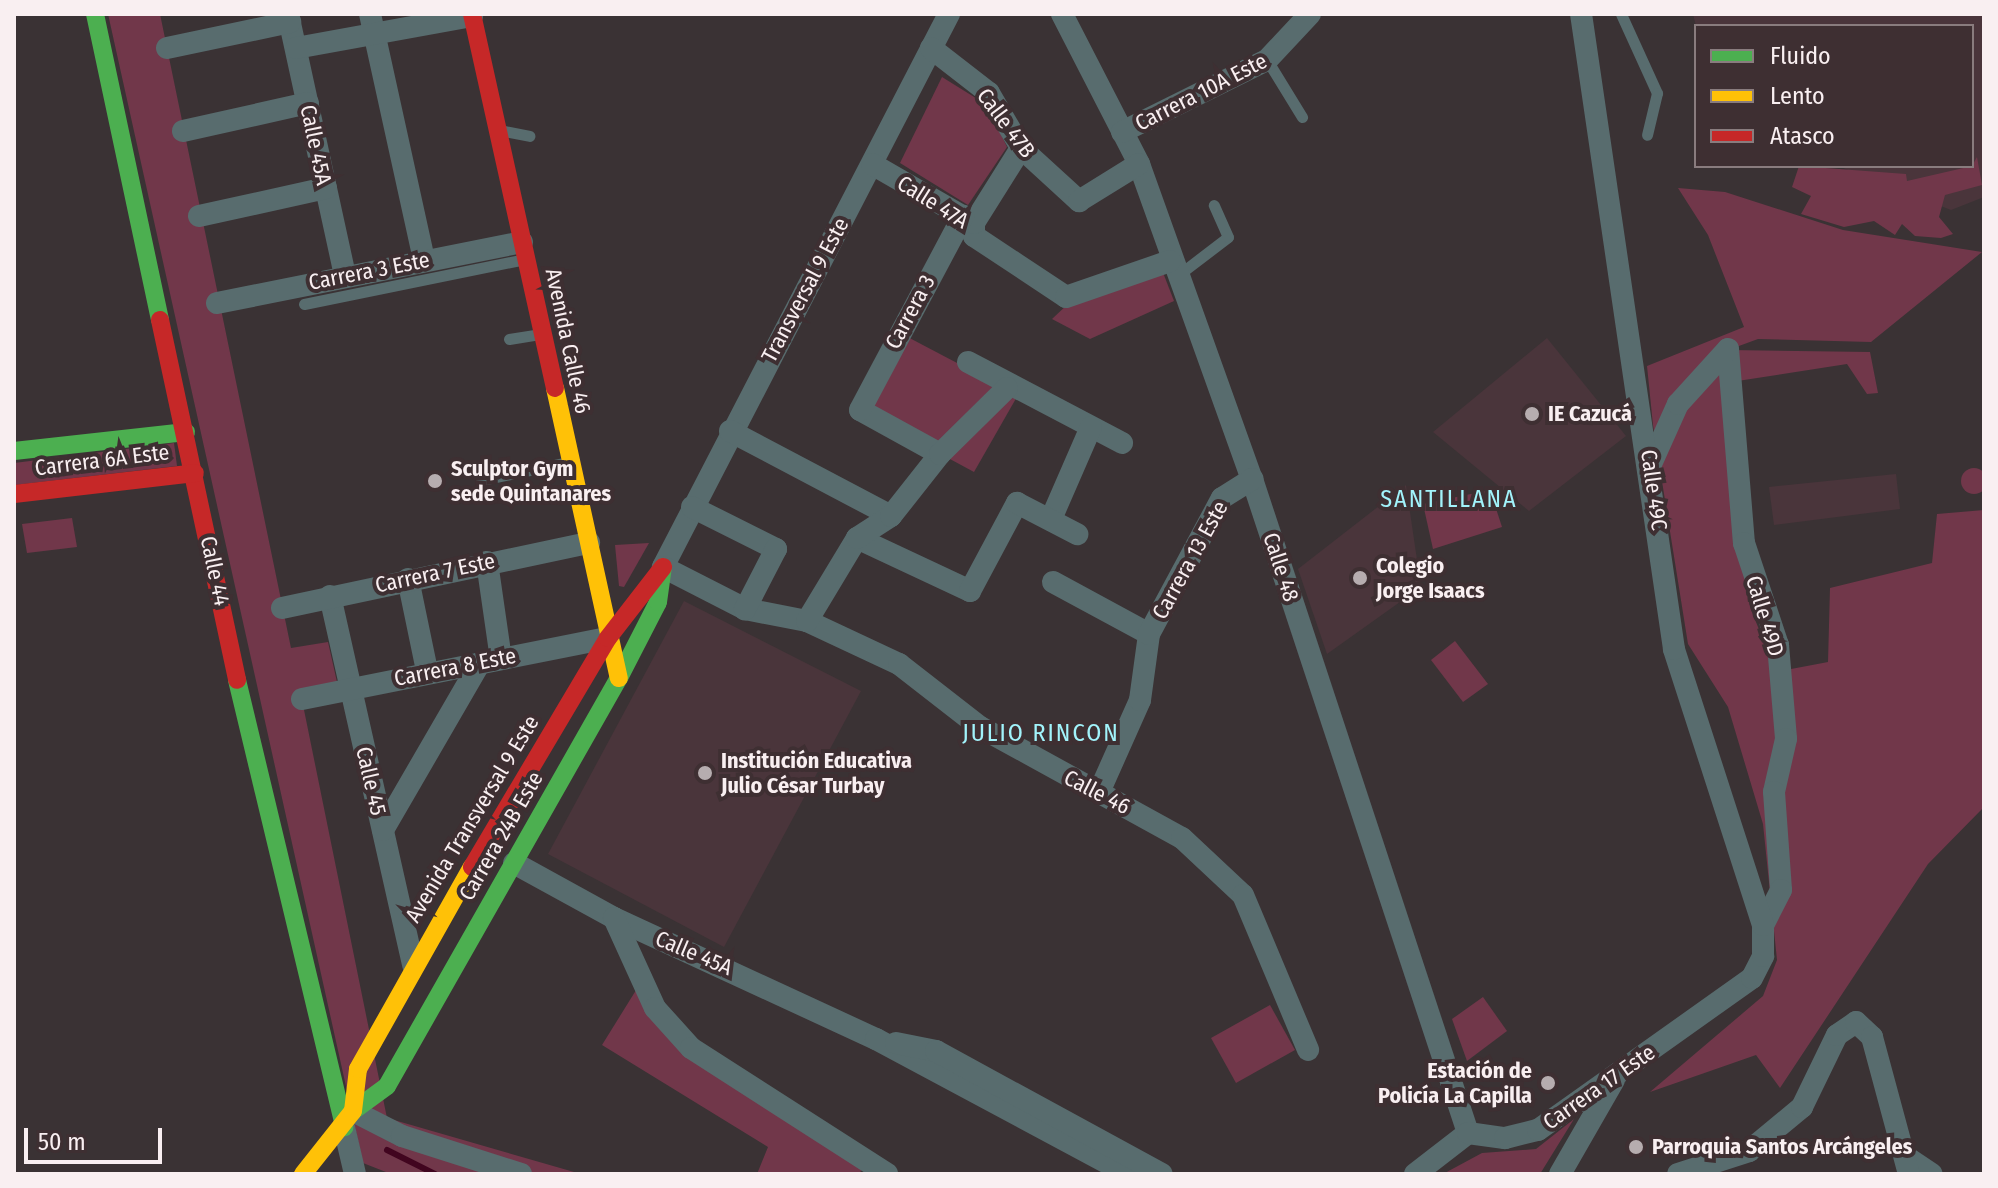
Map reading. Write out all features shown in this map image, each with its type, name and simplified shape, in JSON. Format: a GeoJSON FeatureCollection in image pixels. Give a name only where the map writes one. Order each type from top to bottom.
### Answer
{"type":"FeatureCollection","features":[{"type":"Feature","properties":{"kind":"main road","name":"Calle 44"},"geometry":{"type":"LineString","coordinates":[[95,14],[267,821],[348,1119]]}},
{"type":"Feature","properties":{"kind":"main road","name":"Avenida Calle 46"},"geometry":{"type":"LineString","coordinates":[[472,15],[619,678]]}},
{"type":"Feature","properties":{"kind":"main road","name":"Carrera 6A Este"},"geometry":{"type":"LineString","coordinates":[[14,451],[186,432]]}},
{"type":"Feature","properties":{"kind":"main road","name":"Carrera 6A Este"},"geometry":{"type":"LineString","coordinates":[[14,494],[195,473]]}},
{"type":"Feature","properties":{"kind":"main road","name":"Carrera 24B Este"},"geometry":{"type":"LineString","coordinates":[[303,1174],[348,1119],[387,1086],[619,678],[658,602],[663,567]]}},
{"type":"Feature","properties":{"kind":"main road","name":"Avenida Transversal 9 Este"},"geometry":{"type":"LineString","coordinates":[[348,1119],[358,1069],[413,965],[608,638],[663,567]]}},
{"type":"Feature","properties":{"kind":"street"},"geometry":{"type":"LineString","coordinates":[[370,14],[424,259]]}},
{"type":"Feature","properties":{"kind":"street","name":"Transversal 9 Este"},"geometry":{"type":"LineString","coordinates":[[663,567],[730,431],[949,14]]}},
{"type":"Feature","properties":{"kind":"street","name":"Calle 48"},"geometry":{"type":"LineString","coordinates":[[1062,14],[1139,164],[1173,268],[1252,479],[1468,1133]]}},
{"type":"Feature","properties":{"kind":"street","name":"Carrera 10A Este"},"geometry":{"type":"LineString","coordinates":[[1122,132],[1267,60],[1310,14]]}},
{"type":"Feature","properties":{"kind":"street","name":"Calle 49C"},"geometry":{"type":"LineString","coordinates":[[1581,14],[1651,464],[1674,649],[1763,925],[1763,956]]}},
{"type":"Feature","properties":{"kind":"street"},"geometry":{"type":"LineString","coordinates":[[296,48],[375,37],[472,15]]}},
{"type":"Feature","properties":{"kind":"street"},"geometry":{"type":"LineString","coordinates":[[167,48],[289,18]]}},
{"type":"Feature","properties":{"kind":"street","name":"Calle 45A"},"geometry":{"type":"LineString","coordinates":[[289,18],[345,275]]}},
{"type":"Feature","properties":{"kind":"street","name":"Calle 47B"},"geometry":{"type":"LineString","coordinates":[[931,48],[989,93],[1021,148],[1079,201],[1139,164]]}},
{"type":"Feature","properties":{"kind":"street"},"geometry":{"type":"LineString","coordinates":[[183,131],[308,103]]}},
{"type":"Feature","properties":{"kind":"street","name":"Carrera 3"},"geometry":{"type":"LineString","coordinates":[[940,454],[860,410],[969,219],[1021,148]]}},
{"type":"Feature","properties":{"kind":"street","name":"Calle 47A"},"geometry":{"type":"LineString","coordinates":[[872,164],[969,219],[974,236],[1066,297],[1173,268]]}},
{"type":"Feature","properties":{"kind":"street"},"geometry":{"type":"LineString","coordinates":[[199,216],[326,188]]}},
{"type":"Feature","properties":{"kind":"street","name":"Carrera 3 Este"},"geometry":{"type":"LineString","coordinates":[[217,303],[424,259],[524,250]]}},
{"type":"Feature","properties":{"kind":"street","name":"Calle 49D"},"geometry":{"type":"LineString","coordinates":[[1651,464],[1678,404],[1728,349],[1744,543],[1778,645],[1786,739],[1774,792],[1781,890],[1763,925]]}},
{"type":"Feature","properties":{"kind":"street"},"geometry":{"type":"LineString","coordinates":[[968,362],[1007,388],[1122,443]]}},
{"type":"Feature","properties":{"kind":"street"},"geometry":{"type":"LineString","coordinates":[[807,621],[857,538],[891,516],[940,454],[1007,388]]}},
{"type":"Feature","properties":{"kind":"street"},"geometry":{"type":"LineString","coordinates":[[1051,519],[1091,427]]}},
{"type":"Feature","properties":{"kind":"street"},"geometry":{"type":"LineString","coordinates":[[730,431],[891,516]]}},
{"type":"Feature","properties":{"kind":"street","name":"Carrera 13 Este"},"geometry":{"type":"LineString","coordinates":[[1100,790],[1140,700],[1149,634],[1222,498],[1252,479]]}},
{"type":"Feature","properties":{"kind":"street"},"geometry":{"type":"LineString","coordinates":[[857,538],[970,591],[1017,503],[1077,534]]}},
{"type":"Feature","properties":{"kind":"street"},"geometry":{"type":"LineString","coordinates":[[692,507],[776,549],[745,609]]}},
{"type":"Feature","properties":{"kind":"street","name":"Carrera 7 Este"},"geometry":{"type":"LineString","coordinates":[[282,608],[487,562],[589,543]]}},
{"type":"Feature","properties":{"kind":"street"},"geometry":{"type":"LineString","coordinates":[[383,830],[491,661],[487,562]]}},
{"type":"Feature","properties":{"kind":"street","name":"Calle 46"},"geometry":{"type":"LineString","coordinates":[[663,567],[745,609],[807,621],[899,664],[991,734],[1100,790],[1182,838],[1243,895],[1308,1050]]}},
{"type":"Feature","properties":{"kind":"street"},"geometry":{"type":"LineString","coordinates":[[408,579],[427,671]]}},
{"type":"Feature","properties":{"kind":"street"},"geometry":{"type":"LineString","coordinates":[[1053,582],[1149,634]]}},
{"type":"Feature","properties":{"kind":"street","name":"Calle 45"},"geometry":{"type":"LineString","coordinates":[[330,596],[413,965]]}},
{"type":"Feature","properties":{"kind":"street","name":"Carrera 8 Este"},"geometry":{"type":"LineString","coordinates":[[302,699],[427,671],[608,638]]}},
{"type":"Feature","properties":{"kind":"street","name":"Calle 45A"},"geometry":{"type":"LineString","coordinates":[[514,863],[614,918],[876,1039],[932,1059],[1159,1173]]}},
{"type":"Feature","properties":{"kind":"street"},"geometry":{"type":"LineString","coordinates":[[614,918],[655,1008],[691,1048],[879,1172]]}},
{"type":"Feature","properties":{"kind":"street","name":"Carrera 17 Este"},"geometry":{"type":"LineString","coordinates":[[1468,1133],[1505,1138],[1538,1130],[1752,978],[1763,956]]}},
{"type":"Feature","properties":{"kind":"street"},"geometry":{"type":"LineString","coordinates":[[1678,1174],[1749,1151],[1802,1107],[1837,1035],[1865,1023],[1907,1165],[1932,1174]]}},
{"type":"Feature","properties":{"kind":"street","name":"Calle 45A"},"geometry":{"type":"LineString","coordinates":[[932,1059],[1128,1174]]}},
{"type":"Feature","properties":{"kind":"street"},"geometry":{"type":"LineString","coordinates":[[1560,1174],[1616,1075]]}},
{"type":"Feature","properties":{"kind":"street"},"geometry":{"type":"LineString","coordinates":[[355,1174],[348,1119],[521,1174]]}},
{"type":"Feature","properties":{"kind":"street"},"geometry":{"type":"LineString","coordinates":[[1415,1174],[1468,1133]]}},
{"type":"Feature","properties":{"kind":"lane"},"geometry":{"type":"LineString","coordinates":[[1621,14],[1657,93],[1647,135]]}},
{"type":"Feature","properties":{"kind":"lane"},"geometry":{"type":"LineString","coordinates":[[1267,60],[1302,117]]}},
{"type":"Feature","properties":{"kind":"lane"},"geometry":{"type":"LineString","coordinates":[[498,130],[529,136]]}},
{"type":"Feature","properties":{"kind":"lane"},"geometry":{"type":"LineString","coordinates":[[1173,268],[1228,237],[1214,205]]}},
{"type":"Feature","properties":{"kind":"lane"},"geometry":{"type":"LineString","coordinates":[[304,304],[524,250]]}},
{"type":"Feature","properties":{"kind":"lane"},"geometry":{"type":"LineString","coordinates":[[509,339],[542,333]]}},
{"type":"Feature","properties":{"kind":"lane"},"geometry":{"type":"LineString","coordinates":[[481,480],[569,462]]}},
{"type":"Feature","properties":{"kind":"shaded area"},"geometry":{"type":"Polygon","coordinates":[[[108,14],[160,14],[291,648],[328,642],[339,691],[302,700],[387,1118],[581,1174],[391,1174],[363,1163],[108,14]]]}},
{"type":"Feature","properties":{"kind":"shaded area"},"geometry":{"type":"Polygon","coordinates":[[[1693,14],[1984,14],[1984,197],[1951,210],[1843,168],[1974,168],[1974,24],[1696,24],[1693,14]]]}},
{"type":"Feature","properties":{"kind":"shaded area"},"geometry":{"type":"Polygon","coordinates":[[[942,77],[987,105],[1007,147],[968,205],[900,163],[942,77]]]}},
{"type":"Feature","properties":{"kind":"shaded area"},"geometry":{"type":"Polygon","coordinates":[[[1977,157],[1982,185],[1945,195],[1939,217],[1953,234],[1941,238],[1915,236],[1902,224],[1895,235],[1874,221],[1844,227],[1801,214],[1811,196],[1792,187],[1798,168],[1906,174],[1907,181],[1974,168],[1977,157]]]}},
{"type":"Feature","properties":{"kind":"shaded area"},"geometry":{"type":"Polygon","coordinates":[[[1678,188],[1725,192],[1843,230],[1982,252],[1871,342],[1758,339],[1728,350],[1870,352],[1878,393],[1867,394],[1847,364],[1731,382],[1750,607],[1776,672],[1828,662],[1830,588],[1932,563],[1937,514],[1984,510],[1984,807],[1928,864],[1780,1088],[1756,1055],[1650,1092],[1763,996],[1777,960],[1763,824],[1728,707],[1688,644],[1653,425],[1647,366],[1744,327],[1708,235],[1678,188]]]}},
{"type":"Feature","properties":{"kind":"shaded area"},"geometry":{"type":"Polygon","coordinates":[[[1162,270],[1174,301],[1090,339],[1052,319],[1069,303],[1162,270]]]}},
{"type":"Feature","properties":{"kind":"shaded area"},"geometry":{"type":"Polygon","coordinates":[[[900,333],[1018,395],[974,472],[861,411],[900,333]]]}},
{"type":"Feature","properties":{"kind":"shaded area","name":"IE Cazucá"},"geometry":{"type":"Polygon","coordinates":[[[1547,338],[1626,436],[1529,511],[1433,432],[1547,338]]]}},
{"type":"Feature","properties":{"kind":"shaded area"},"geometry":{"type":"Polygon","coordinates":[[[174,443],[177,466],[14,485],[14,463],[174,443]]]}},
{"type":"Feature","properties":{"kind":"shaded area"},"geometry":{"type":"Polygon","coordinates":[[[1974,468],[1983,472],[1987,481],[1983,490],[1974,494],[1965,490],[1961,481],[1965,472],[1974,468]]]}},
{"type":"Feature","properties":{"kind":"shaded area"},"geometry":{"type":"Polygon","coordinates":[[[1896,474],[1900,509],[1774,525],[1769,487],[1896,474]]]}},
{"type":"Feature","properties":{"kind":"shaded area","name":"Colegio Jorge Isaacs"},"geometry":{"type":"Polygon","coordinates":[[[1406,485],[1421,587],[1327,654],[1298,569],[1406,485]]]}},
{"type":"Feature","properties":{"kind":"shaded area"},"geometry":{"type":"Polygon","coordinates":[[[1490,490],[1502,527],[1433,549],[1423,504],[1490,490]]]}},
{"type":"Feature","properties":{"kind":"shaded area"},"geometry":{"type":"Polygon","coordinates":[[[72,518],[77,547],[27,553],[22,524],[72,518]]]}},
{"type":"Feature","properties":{"kind":"shaded area"},"geometry":{"type":"Polygon","coordinates":[[[649,543],[624,587],[619,586],[615,545],[649,543]]]}},
{"type":"Feature","properties":{"kind":"shaded area","name":"Institución Educativa Julio César Turbay"},"geometry":{"type":"Polygon","coordinates":[[[684,601],[861,691],[724,947],[548,854],[684,601]]]}},
{"type":"Feature","properties":{"kind":"shaded area"},"geometry":{"type":"Polygon","coordinates":[[[1455,641],[1488,684],[1463,702],[1431,660],[1455,641]]]}},
{"type":"Feature","properties":{"kind":"shaded area"},"geometry":{"type":"Polygon","coordinates":[[[638,987],[651,1013],[865,1167],[858,1174],[757,1174],[768,1147],[602,1045],[638,987]]]}},
{"type":"Feature","properties":{"kind":"shaded area"},"geometry":{"type":"Polygon","coordinates":[[[1483,997],[1507,1031],[1467,1061],[1452,1019],[1483,997]]]}},
{"type":"Feature","properties":{"kind":"shaded area"},"geometry":{"type":"Polygon","coordinates":[[[1270,1005],[1295,1050],[1236,1083],[1211,1038],[1270,1005]]]}},
{"type":"Feature","properties":{"kind":"shaded area"},"geometry":{"type":"Polygon","coordinates":[[[1574,1119],[1540,1174],[1443,1174],[1482,1153],[1536,1149],[1574,1119]]]}},
{"type":"Feature","properties":{"kind":"waterway"},"geometry":{"type":"LineString","coordinates":[[387,1150],[435,1174]]}},
{"type":"Feature","properties":{"kind":"traffic: fast"},"geometry":{"type":"LineString","coordinates":[[95,14],[160,320]]}},
{"type":"Feature","properties":{"kind":"traffic: fast"},"geometry":{"type":"LineString","coordinates":[[14,451],[186,432]]}},
{"type":"Feature","properties":{"kind":"traffic: fast"},"geometry":{"type":"LineString","coordinates":[[353,1111],[387,1086],[619,678],[658,602],[663,567]]}},
{"type":"Feature","properties":{"kind":"traffic: fast"},"geometry":{"type":"LineString","coordinates":[[237,680],[344,1127]]}},
{"type":"Feature","properties":{"kind":"traffic: slow"},"geometry":{"type":"LineString","coordinates":[[555,388],[619,678]]}},
{"type":"Feature","properties":{"kind":"traffic: slow"},"geometry":{"type":"LineString","coordinates":[[303,1174],[353,1111],[358,1069],[472,867]]}},
{"type":"Feature","properties":{"kind":"traffic: jam"},"geometry":{"type":"LineString","coordinates":[[472,14],[555,388]]}},
{"type":"Feature","properties":{"kind":"traffic: jam"},"geometry":{"type":"LineString","coordinates":[[160,320],[237,680]]}},
{"type":"Feature","properties":{"kind":"traffic: jam"},"geometry":{"type":"LineString","coordinates":[[14,494],[195,473]]}},
{"type":"Feature","properties":{"kind":"traffic: jam"},"geometry":{"type":"LineString","coordinates":[[472,867],[608,638],[663,567]]}},
{"type":"Feature","properties":{"kind":"place","name":"IE Cazucá"},"geometry":{"type":"Point","coordinates":[1532,414]}},
{"type":"Feature","properties":{"kind":"place","name":"Sculptor Gym sede Quintanares"},"geometry":{"type":"Point","coordinates":[435,481]}},
{"type":"Feature","properties":{"kind":"place","name":"Colegio Jorge Isaacs"},"geometry":{"type":"Point","coordinates":[1360,578]}},
{"type":"Feature","properties":{"kind":"place","name":"Institución Educativa Julio César Turbay"},"geometry":{"type":"Point","coordinates":[705,773]}},
{"type":"Feature","properties":{"kind":"place","name":"Estación de Policía La Capilla"},"geometry":{"type":"Point","coordinates":[1548,1083]}},
{"type":"Feature","properties":{"kind":"place","name":"Parroquia Santos Arcángeles"},"geometry":{"type":"Point","coordinates":[1636,1147]}},
{"type":"Feature","properties":{"kind":"district","name":"SANTILLANA"},"geometry":{"type":"Point","coordinates":[1449,500]}},
{"type":"Feature","properties":{"kind":"district","name":"JULIO RINCON"},"geometry":{"type":"Point","coordinates":[1041,734]}}]}
